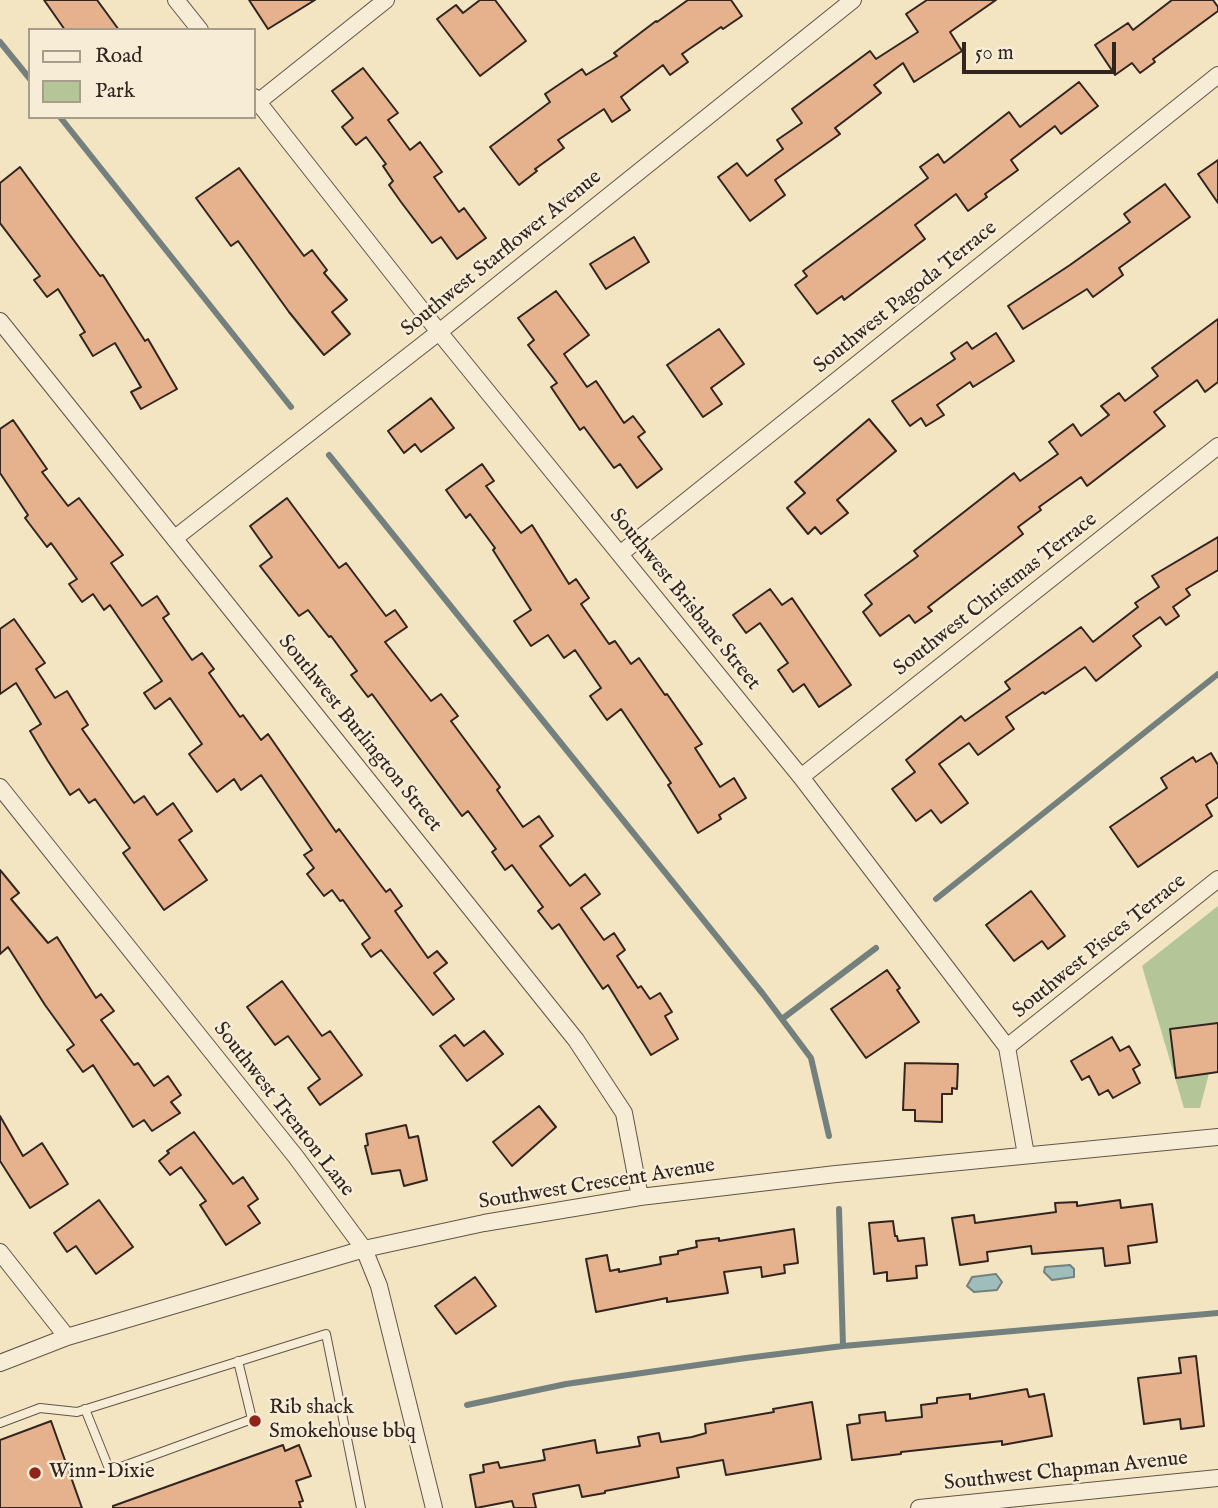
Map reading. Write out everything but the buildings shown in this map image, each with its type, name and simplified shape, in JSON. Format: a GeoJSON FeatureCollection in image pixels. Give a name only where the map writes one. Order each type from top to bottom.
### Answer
{"type":"FeatureCollection","features":[{"type":"Feature","properties":{"kind":"street"},"geometry":{"type":"LineString","coordinates":[[176,0],[198,28]]}},
{"type":"Feature","properties":{"kind":"street"},"geometry":{"type":"LineString","coordinates":[[256,100],[386,0]]}},
{"type":"Feature","properties":{"kind":"street","name":"Southwest Starflower Avenue"},"geometry":{"type":"LineString","coordinates":[[175,538],[439,332],[853,0]]}},
{"type":"Feature","properties":{"kind":"street","name":"Southwest Pagoda Terrace"},"geometry":{"type":"LineString","coordinates":[[620,554],[1218,75]]}},
{"type":"Feature","properties":{"kind":"street","name":"Southwest Brisbane Street"},"geometry":{"type":"LineString","coordinates":[[256,100],[439,332],[801,777],[1007,1047],[1026,1155]]}},
{"type":"Feature","properties":{"kind":"street","name":"Southwest Burlington Street"},"geometry":{"type":"LineString","coordinates":[[0,321],[576,1040],[624,1113],[640,1197]]}},
{"type":"Feature","properties":{"kind":"street","name":"Southwest Christmas Terrace"},"geometry":{"type":"LineString","coordinates":[[801,777],[1218,446]]}},
{"type":"Feature","properties":{"kind":"street","name":"Southwest Trenton Lane"},"geometry":{"type":"LineString","coordinates":[[0,787],[296,1157],[364,1249],[379,1286],[434,1508]]}},
{"type":"Feature","properties":{"kind":"street","name":"Southwest Pisces Terrace"},"geometry":{"type":"LineString","coordinates":[[1007,1047],[1218,879]]}},
{"type":"Feature","properties":{"kind":"street","name":"Southwest Crescent Avenue"},"geometry":{"type":"LineString","coordinates":[[0,1363],[67,1336],[364,1249],[484,1223],[640,1197],[836,1174],[1218,1137]]}},
{"type":"Feature","properties":{"kind":"street"},"geometry":{"type":"LineString","coordinates":[[0,1252],[67,1336]]}},
{"type":"Feature","properties":{"kind":"street","name":"Southwest Chapman Avenue"},"geometry":{"type":"LineString","coordinates":[[919,1508],[1218,1478]]}},
{"type":"Feature","properties":{"kind":"lane"},"geometry":{"type":"LineString","coordinates":[[0,1423],[40,1408],[77,1412],[326,1334],[361,1508]]}},
{"type":"Feature","properties":{"kind":"lane"},"geometry":{"type":"LineString","coordinates":[[85,1409],[110,1471],[252,1419],[238,1361]]}},
{"type":"Feature","properties":{"kind":"green space"},"geometry":{"type":"Polygon","coordinates":[[[1218,906],[1218,1039],[1200,1108],[1184,1108],[1142,966],[1218,906]]]}},
{"type":"Feature","properties":{"kind":"water"},"geometry":{"type":"Polygon","coordinates":[[[1070,1265],[1074,1269],[1074,1277],[1052,1280],[1044,1272],[1045,1267],[1070,1265]]]}},
{"type":"Feature","properties":{"kind":"water"},"geometry":{"type":"Polygon","coordinates":[[[996,1274],[1002,1282],[997,1290],[974,1292],[967,1286],[972,1277],[996,1274]]]}},
{"type":"Feature","properties":{"kind":"waterway"},"geometry":{"type":"LineString","coordinates":[[0,42],[28,77]]}},
{"type":"Feature","properties":{"kind":"waterway"},"geometry":{"type":"LineString","coordinates":[[62,119],[291,407]]}},
{"type":"Feature","properties":{"kind":"waterway"},"geometry":{"type":"LineString","coordinates":[[329,455],[763,994],[811,1058],[829,1136]]}},
{"type":"Feature","properties":{"kind":"waterway"},"geometry":{"type":"LineString","coordinates":[[936,899],[1218,674]]}},
{"type":"Feature","properties":{"kind":"waterway"},"geometry":{"type":"LineString","coordinates":[[782,1019],[876,948]]}},
{"type":"Feature","properties":{"kind":"waterway"},"geometry":{"type":"LineString","coordinates":[[839,1209],[843,1346]]}},
{"type":"Feature","properties":{"kind":"waterway"},"geometry":{"type":"LineString","coordinates":[[467,1405],[566,1384],[843,1346],[1218,1313]]}},
{"type":"Feature","properties":{"kind":"place","name":"Rib shack Smokehouse bbq"},"geometry":{"type":"Point","coordinates":[255,1421]}},
{"type":"Feature","properties":{"kind":"place","name":"Winn-Dixie"},"geometry":{"type":"Point","coordinates":[35,1473]}}]}
